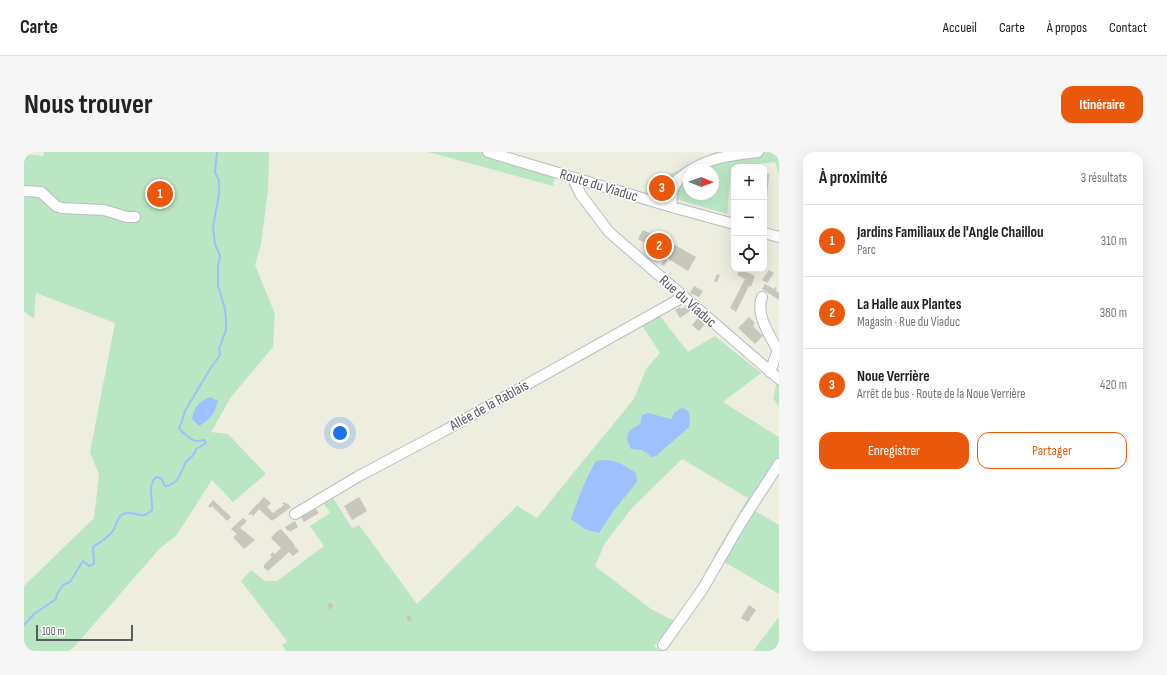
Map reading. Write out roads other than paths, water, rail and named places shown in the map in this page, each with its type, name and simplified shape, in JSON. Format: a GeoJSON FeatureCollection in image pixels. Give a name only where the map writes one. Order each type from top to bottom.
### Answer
{"type":"FeatureCollection","features":[{"type":"Feature","properties":{"kind":"street","name":"Route du Viaduc"},"geometry":{"type":"LineString","coordinates":[[488,152],[731,223]]}},
{"type":"Feature","properties":{"kind":"street"},"geometry":{"type":"LineString","coordinates":[[702,164],[707,161],[728,156],[758,152]]}},
{"type":"Feature","properties":{"kind":"street"},"geometry":{"type":"LineString","coordinates":[[655,202],[668,187],[683,177]]}},
{"type":"Feature","properties":{"kind":"street","name":"Rue du Viaduc"},"geometry":{"type":"LineString","coordinates":[[576,178],[576,183],[581,195],[609,232],[779,380]]}},
{"type":"Feature","properties":{"kind":"street"},"geometry":{"type":"LineString","coordinates":[[672,207],[673,188],[680,179]]}},
{"type":"Feature","properties":{"kind":"street"},"geometry":{"type":"LineString","coordinates":[[24,191],[41,192],[56,206],[62,208],[104,210],[127,217],[135,217]]}},
{"type":"Feature","properties":{"kind":"street"},"geometry":{"type":"LineString","coordinates":[[767,234],[779,237]]}},
{"type":"Feature","properties":{"kind":"street","name":"Allée de la Rablais"},"geometry":{"type":"LineString","coordinates":[[295,514],[359,476],[442,432],[684,297]]}},
{"type":"Feature","properties":{"kind":"street"},"geometry":{"type":"LineString","coordinates":[[762,297],[759,304],[760,314],[778,349],[770,372]]}},
{"type":"Feature","properties":{"kind":"street"},"geometry":{"type":"LineString","coordinates":[[663,645],[702,590],[742,521],[779,464]]}},
{"type":"Feature","properties":{"kind":"water"},"geometry":{"type":"Polygon","coordinates":[[[210,397],[218,401],[217,406],[209,418],[199,426],[192,419],[194,410],[200,403],[210,397]]]}},
{"type":"Feature","properties":{"kind":"water"},"geometry":{"type":"Polygon","coordinates":[[[681,408],[686,409],[689,413],[689,427],[656,456],[651,457],[642,450],[631,449],[627,440],[628,433],[640,424],[642,415],[648,413],[671,419],[675,412],[681,408]]]}},
{"type":"Feature","properties":{"kind":"water"},"geometry":{"type":"Polygon","coordinates":[[[596,461],[614,461],[629,468],[636,473],[637,482],[615,509],[599,533],[585,529],[571,519],[585,482],[596,461]]]}},
{"type":"Feature","properties":{"kind":"waterway"},"geometry":{"type":"LineString","coordinates":[[24,625],[34,614],[56,599],[57,594],[63,585],[70,582],[83,561],[89,566],[94,563],[93,547],[110,535],[121,515],[127,513],[144,515],[152,510],[151,488],[156,477],[161,478],[165,486],[174,483],[179,477],[186,462],[193,455],[196,449],[206,443],[204,440],[192,440],[179,428],[185,411],[220,355],[219,349],[226,330],[225,309],[218,286],[218,265],[220,256],[215,244],[213,227],[219,194],[219,181],[215,172],[217,152]]}},
{"type":"Feature","properties":{"kind":"place","name":"Noue Verrière"},"geometry":{"type":"Point","coordinates":[662,188]}},
{"type":"Feature","properties":{"kind":"place","name":"Jardins Familiaux de l'Angle Chaillou"},"geometry":{"type":"Point","coordinates":[160,194]}},
{"type":"Feature","properties":{"kind":"place","name":"La Halle aux Plantes"},"geometry":{"type":"Point","coordinates":[659,246]}}]}
